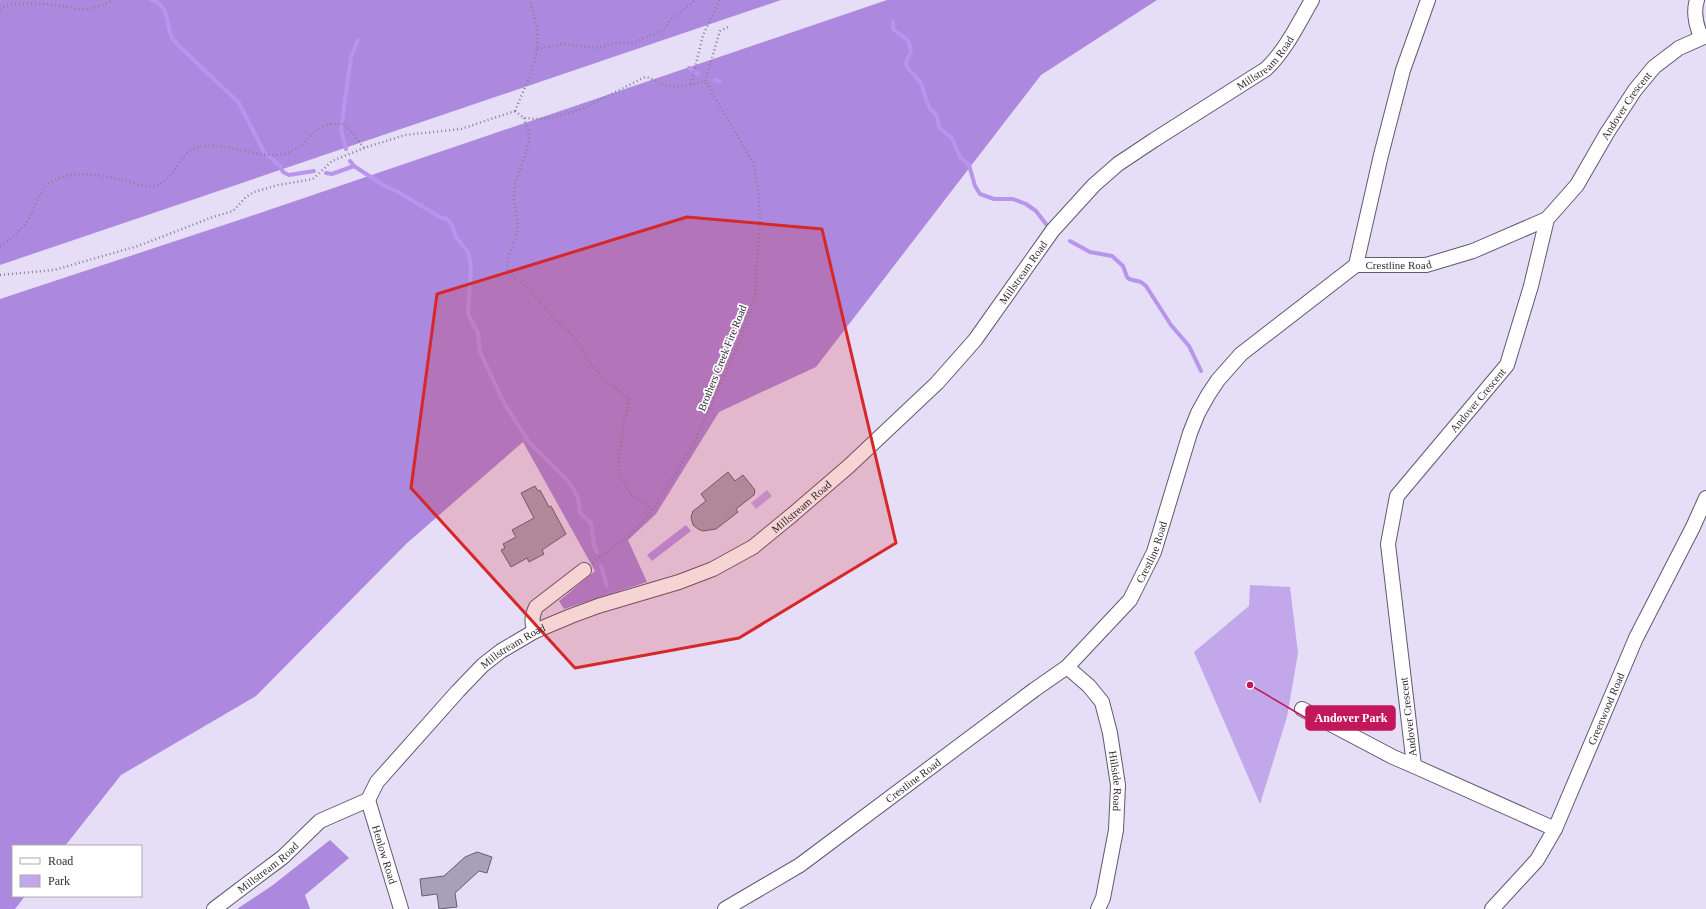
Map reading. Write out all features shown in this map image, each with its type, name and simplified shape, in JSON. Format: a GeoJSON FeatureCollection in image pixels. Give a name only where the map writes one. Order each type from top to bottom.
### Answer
{"type":"FeatureCollection","features":[{"type":"Feature","properties":{"kind":"street","name":"Millstream Road"},"geometry":{"type":"LineString","coordinates":[[214,909],[283,857],[320,821],[368,800],[377,782],[458,691],[484,665],[501,651],[535,631],[598,606],[679,582],[713,569],[753,547],[792,515],[860,456],[937,383],[984,328],[1053,230],[1094,185],[1118,164],[1266,69],[1284,48],[1312,0]]}},
{"type":"Feature","properties":{"kind":"street"},"geometry":{"type":"LineString","coordinates":[[1356,265],[1381,155],[1403,70],[1428,0]]}},
{"type":"Feature","properties":{"kind":"street"},"geometry":{"type":"LineString","coordinates":[[1697,0],[1696,25],[1704,36]]}},
{"type":"Feature","properties":{"kind":"street","name":"Andover Crescent"},"geometry":{"type":"LineString","coordinates":[[1414,766],[1388,544],[1397,496],[1507,365],[1531,286],[1547,219],[1577,185],[1627,102],[1654,67],[1679,48],[1704,36]]}},
{"type":"Feature","properties":{"kind":"street","name":"Crestline Road"},"geometry":{"type":"LineString","coordinates":[[725,909],[800,865],[1067,667],[1130,600],[1154,552],[1193,426],[1208,395],[1218,380],[1247,350],[1356,265],[1426,265],[1473,251],[1547,219]]}},
{"type":"Feature","properties":{"kind":"street","name":"Greenwood Road"},"geometry":{"type":"LineString","coordinates":[[1492,909],[1537,860],[1555,829],[1636,638],[1706,498]]}},
{"type":"Feature","properties":{"kind":"street"},"geometry":{"type":"LineString","coordinates":[[535,631],[532,614],[536,607],[584,570]]}},
{"type":"Feature","properties":{"kind":"street","name":"Hillside Road"},"geometry":{"type":"LineString","coordinates":[[1067,667],[1089,686],[1102,702],[1110,733],[1118,785],[1116,830],[1103,898],[1098,909]]}},
{"type":"Feature","properties":{"kind":"street","name":"Andover Crescent"},"geometry":{"type":"LineString","coordinates":[[1302,709],[1392,757],[1555,829]]}},
{"type":"Feature","properties":{"kind":"street","name":"Henlow Road"},"geometry":{"type":"LineString","coordinates":[[368,800],[401,909]]}},
{"type":"Feature","properties":{"kind":"path"},"geometry":{"type":"LineString","coordinates":[[0,9],[16,4],[60,6],[83,9],[104,6],[113,0]]}},
{"type":"Feature","properties":{"kind":"path"},"geometry":{"type":"LineString","coordinates":[[0,275],[54,270],[160,238],[213,217],[233,211],[246,197],[254,192],[278,185],[312,179],[332,162],[364,148],[405,134],[461,129],[515,111],[529,76],[537,49],[536,28],[529,0]]}},
{"type":"Feature","properties":{"kind":"path"},"geometry":{"type":"LineString","coordinates":[[537,49],[563,44],[584,45],[598,48],[612,43],[632,43],[664,30],[670,20],[696,0]]}},
{"type":"Feature","properties":{"kind":"path"},"geometry":{"type":"LineString","coordinates":[[691,85],[694,78],[703,35],[720,0]]}},
{"type":"Feature","properties":{"kind":"path"},"geometry":{"type":"LineString","coordinates":[[515,111],[524,118],[540,119],[582,109],[645,77],[651,78],[665,85],[691,85],[706,81],[720,32],[730,26]]}},
{"type":"Feature","properties":{"kind":"path","name":"Brothers Creek Fire Road"},"geometry":{"type":"LineString","coordinates":[[584,570],[629,536],[653,510],[696,441],[738,345],[756,295],[760,216],[754,164],[706,81]]}},
{"type":"Feature","properties":{"kind":"path"},"geometry":{"type":"LineString","coordinates":[[524,118],[529,135],[518,173],[514,195],[518,225],[509,257],[507,268],[508,273],[526,286],[555,319],[572,335],[582,348],[592,366],[609,383],[629,399],[628,409],[623,423],[622,444],[618,454],[620,474],[629,492],[653,510]]}},
{"type":"Feature","properties":{"kind":"path"},"geometry":{"type":"LineString","coordinates":[[0,246],[8,242],[25,224],[46,185],[63,176],[75,174],[89,175],[122,180],[142,186],[154,186],[164,182],[173,173],[179,161],[188,152],[198,147],[230,148],[260,154],[294,151],[318,128],[336,123],[346,124],[364,148]]}},
{"type":"Feature","properties":{"kind":"highlighted area"},"geometry":{"type":"Polygon","coordinates":[[[687,217],[822,229],[896,543],[739,638],[575,668],[411,488],[437,294],[687,217]]]}},
{"type":"Feature","properties":{"kind":"green space"},"geometry":{"type":"Polygon","coordinates":[[[767,490],[772,496],[756,509],[751,503],[767,490]]]}},
{"type":"Feature","properties":{"kind":"green space"},"geometry":{"type":"Polygon","coordinates":[[[1250,585],[1290,587],[1298,653],[1287,717],[1260,804],[1194,652],[1249,606],[1250,585]]]}},
{"type":"Feature","properties":{"kind":"shaded area"},"geometry":{"type":"Polygon","coordinates":[[[0,0],[781,0],[0,265],[0,0]]]}},
{"type":"Feature","properties":{"kind":"shaded area"},"geometry":{"type":"Polygon","coordinates":[[[887,0],[1157,0],[1041,75],[816,367],[719,412],[656,514],[628,540],[647,582],[564,609],[559,601],[595,571],[523,442],[406,544],[256,696],[121,775],[66,845],[12,845],[12,897],[24,897],[15,909],[0,909],[0,299],[239,220],[887,0]]]}},
{"type":"Feature","properties":{"kind":"shaded area"},"geometry":{"type":"Polygon","coordinates":[[[686,525],[691,531],[652,561],[647,555],[686,525]]]}},
{"type":"Feature","properties":{"kind":"shaded area"},"geometry":{"type":"Polygon","coordinates":[[[330,840],[349,858],[305,895],[310,909],[237,909],[273,885],[330,840]]]}},
{"type":"Feature","properties":{"kind":"building"},"geometry":{"type":"Polygon","coordinates":[[[728,472],[735,481],[743,475],[755,490],[754,495],[736,509],[738,512],[716,529],[703,531],[698,529],[693,525],[691,517],[693,511],[706,501],[701,494],[728,472]]]}},
{"type":"Feature","properties":{"kind":"building"},"geometry":{"type":"Polygon","coordinates":[[[535,486],[538,491],[540,490],[549,507],[551,506],[566,534],[542,550],[544,554],[529,562],[527,558],[511,567],[501,550],[505,548],[503,544],[516,537],[512,530],[534,518],[521,493],[535,486]]]}},
{"type":"Feature","properties":{"kind":"building"},"geometry":{"type":"Polygon","coordinates":[[[477,852],[492,857],[487,873],[479,871],[455,893],[457,907],[439,909],[437,894],[422,896],[420,879],[444,876],[465,857],[477,852]]]}},
{"type":"Feature","properties":{"kind":"waterway"},"geometry":{"type":"LineString","coordinates":[[151,0],[161,5],[164,10],[172,38],[176,43],[239,103],[264,152],[280,166],[283,172],[289,175],[314,171]]}},
{"type":"Feature","properties":{"kind":"waterway"},"geometry":{"type":"LineString","coordinates":[[893,22],[893,29],[908,40],[911,51],[906,62],[907,67],[921,83],[930,109],[937,115],[939,128],[952,138],[960,157],[969,165],[975,186],[980,194],[994,199],[1013,199],[1026,204],[1036,211],[1046,224]]}},
{"type":"Feature","properties":{"kind":"waterway"},"geometry":{"type":"LineString","coordinates":[[346,149],[341,129],[351,57],[358,40]]}},
{"type":"Feature","properties":{"kind":"waterway"},"geometry":{"type":"LineString","coordinates":[[689,68],[698,74]]}},
{"type":"Feature","properties":{"kind":"waterway"},"geometry":{"type":"LineString","coordinates":[[715,80],[720,82]]}},
{"type":"Feature","properties":{"kind":"waterway"},"geometry":{"type":"LineString","coordinates":[[350,161],[354,166],[383,185],[398,192],[440,217],[447,219],[452,225],[456,237],[468,252],[471,265],[468,314],[478,333],[480,352],[504,403],[529,442],[568,481],[574,490],[578,497],[580,513],[591,523],[594,545],[597,552]]}},
{"type":"Feature","properties":{"kind":"waterway"},"geometry":{"type":"LineString","coordinates":[[326,173],[332,174],[354,166]]}},
{"type":"Feature","properties":{"kind":"waterway"},"geometry":{"type":"LineString","coordinates":[[1070,241],[1090,252],[1112,256],[1123,266],[1129,279],[1141,282],[1146,286],[1171,325],[1189,346],[1201,371]]}},
{"type":"Feature","properties":{"kind":"waterway"},"geometry":{"type":"LineString","coordinates":[[601,566],[607,586]]}},
{"type":"Feature","properties":{"kind":"place","name":"Andover Park"},"geometry":{"type":"Point","coordinates":[1250,685]}}]}
